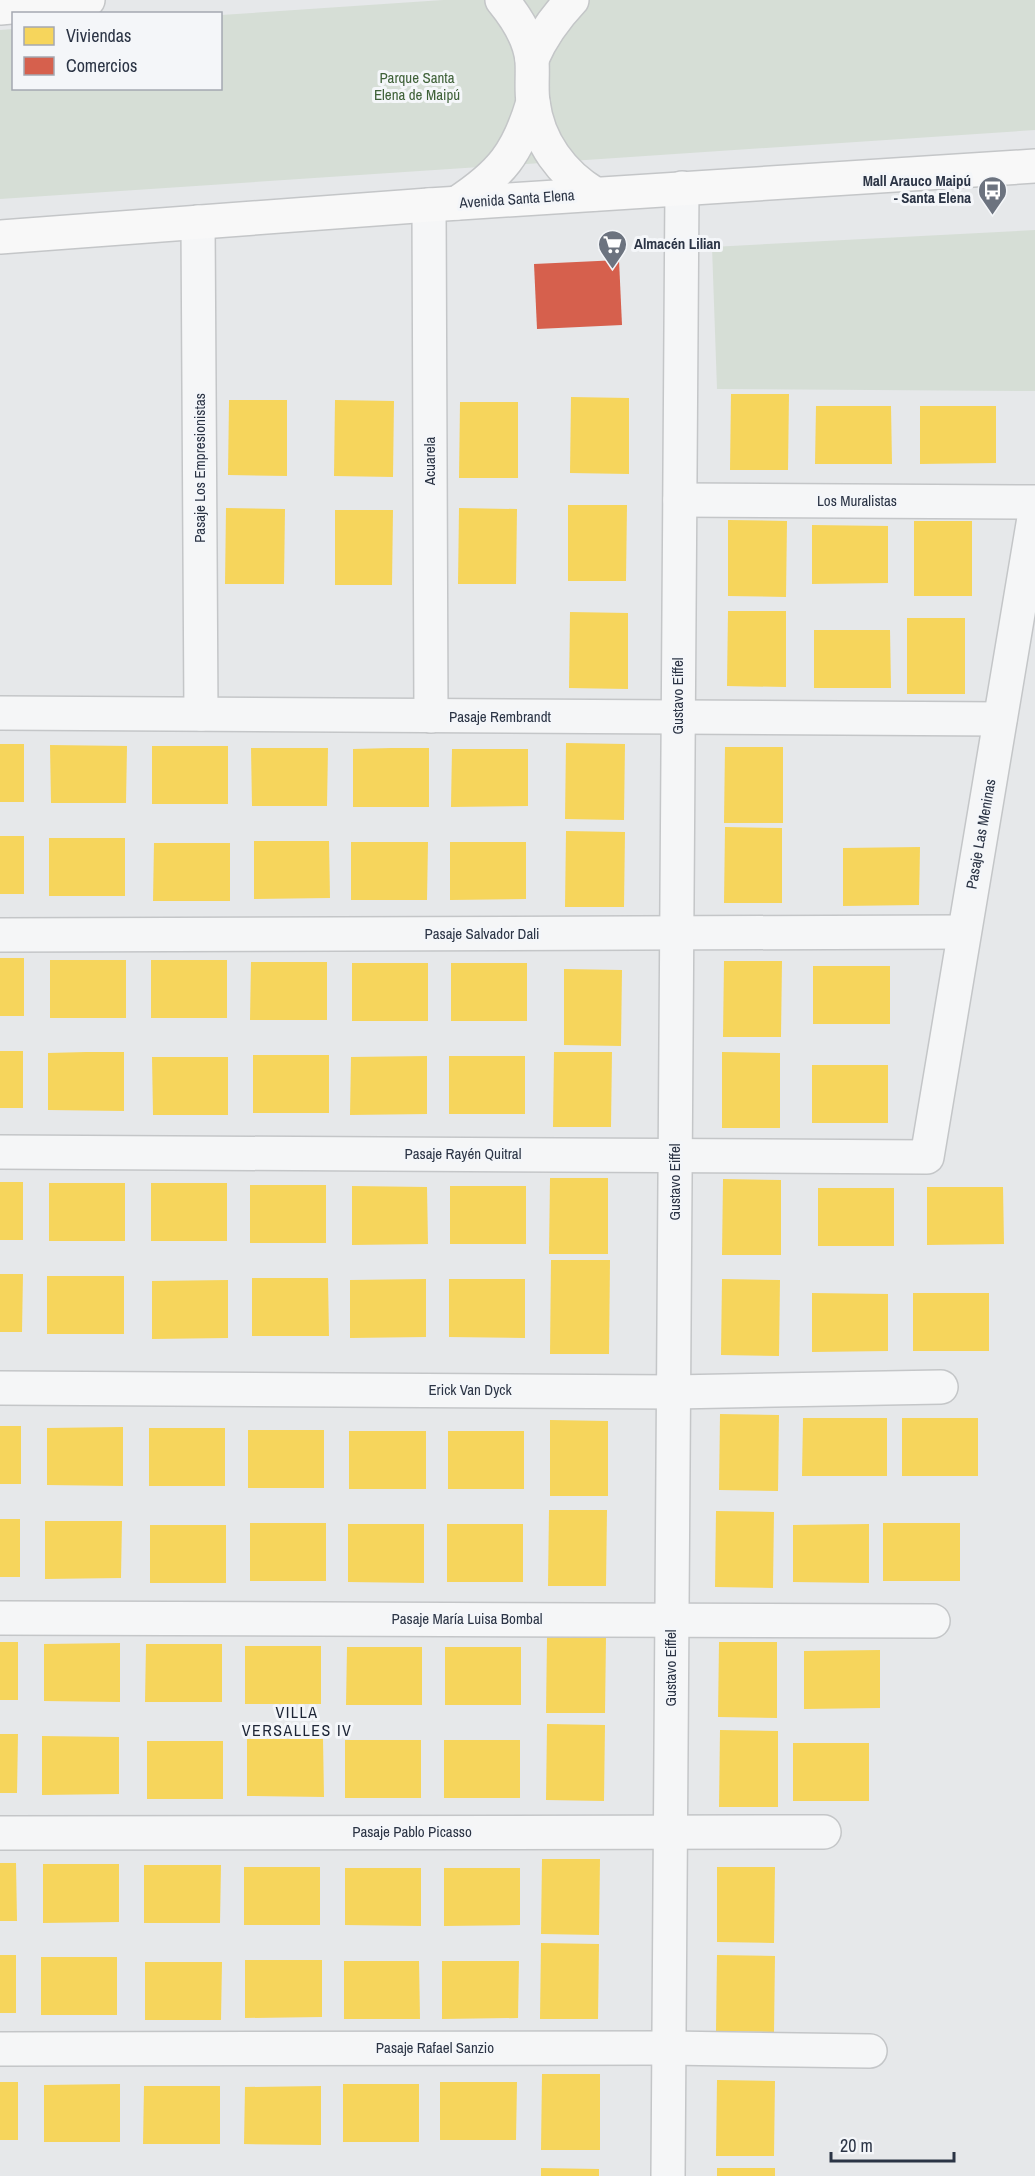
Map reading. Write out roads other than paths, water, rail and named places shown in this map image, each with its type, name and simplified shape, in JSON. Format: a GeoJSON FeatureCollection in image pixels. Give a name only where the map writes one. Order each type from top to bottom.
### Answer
{"type":"FeatureCollection","features":[{"type":"Feature","properties":{"kind":"main road"},"geometry":{"type":"LineString","coordinates":[[0,8],[88,0]]}},
{"type":"Feature","properties":{"kind":"main road"},"geometry":{"type":"LineString","coordinates":[[501,0],[513,13],[525,34],[532,58],[533,102],[539,128],[564,171],[595,194]]}},
{"type":"Feature","properties":{"kind":"main road"},"geometry":{"type":"LineString","coordinates":[[532,58],[542,37],[572,0]]}},
{"type":"Feature","properties":{"kind":"main road"},"geometry":{"type":"LineString","coordinates":[[443,204],[493,177],[519,142],[533,102]]}},
{"type":"Feature","properties":{"kind":"main road","name":"Avenida Santa Elena"},"geometry":{"type":"LineString","coordinates":[[0,237],[443,204],[1035,166]]}},
{"type":"Feature","properties":{"kind":"street","name":"Gustavo Eiffel"},"geometry":{"type":"LineString","coordinates":[[668,2176],[682,188]]}},
{"type":"Feature","properties":{"kind":"street","name":"Acuarela"},"geometry":{"type":"LineString","coordinates":[[431,716],[443,204]]}},
{"type":"Feature","properties":{"kind":"street","name":"Pasaje Los Empresionistas"},"geometry":{"type":"LineString","coordinates":[[198,222],[201,714]]}},
{"type":"Feature","properties":{"kind":"street","name":"Los Muralistas"},"geometry":{"type":"LineString","coordinates":[[680,500],[1035,502]]}},
{"type":"Feature","properties":{"kind":"street","name":"Pasaje Las Meninas"},"geometry":{"type":"LineString","coordinates":[[927,1157],[1035,512]]}},
{"type":"Feature","properties":{"kind":"street","name":"Pasaje Rembrandt"},"geometry":{"type":"LineString","coordinates":[[0,712],[1000,719]]}},
{"type":"Feature","properties":{"kind":"street","name":"Pasaje Salvador Dali"},"geometry":{"type":"LineString","coordinates":[[0,935],[964,932]]}},
{"type":"Feature","properties":{"kind":"street","name":"Pasaje Rayén Quitral"},"geometry":{"type":"LineString","coordinates":[[0,1152],[927,1157]]}},
{"type":"Feature","properties":{"kind":"street","name":"Erick Van Dyck"},"geometry":{"type":"LineString","coordinates":[[0,1388],[674,1392],[941,1387]]}},
{"type":"Feature","properties":{"kind":"street","name":"Pasaje María Luisa Bombal"},"geometry":{"type":"LineString","coordinates":[[0,1618],[933,1621]]}},
{"type":"Feature","properties":{"kind":"street","name":"Pasaje Pablo Picasso"},"geometry":{"type":"LineString","coordinates":[[0,1833],[824,1832]]}},
{"type":"Feature","properties":{"kind":"street","name":"Pasaje Rafael Sanzio"},"geometry":{"type":"LineString","coordinates":[[0,2049],[669,2048],[870,2051]]}},
{"type":"Feature","properties":{"kind":"place","name":"Mall Arauco Maipú - Santa Elena"},"geometry":{"type":"Point","coordinates":[992,216]}},
{"type":"Feature","properties":{"kind":"place","name":"Almacén Lilian"},"geometry":{"type":"Point","coordinates":[613,270]}},
{"type":"Feature","properties":{"kind":"district","name":"VILLA VERSALLES IV"},"geometry":{"type":"Point","coordinates":[297,1721]}},
{"type":"Feature","properties":{"kind":"park label","name":"Parque Santa Elena de Maipú"},"geometry":{"type":"Point","coordinates":[417,86]}}]}
